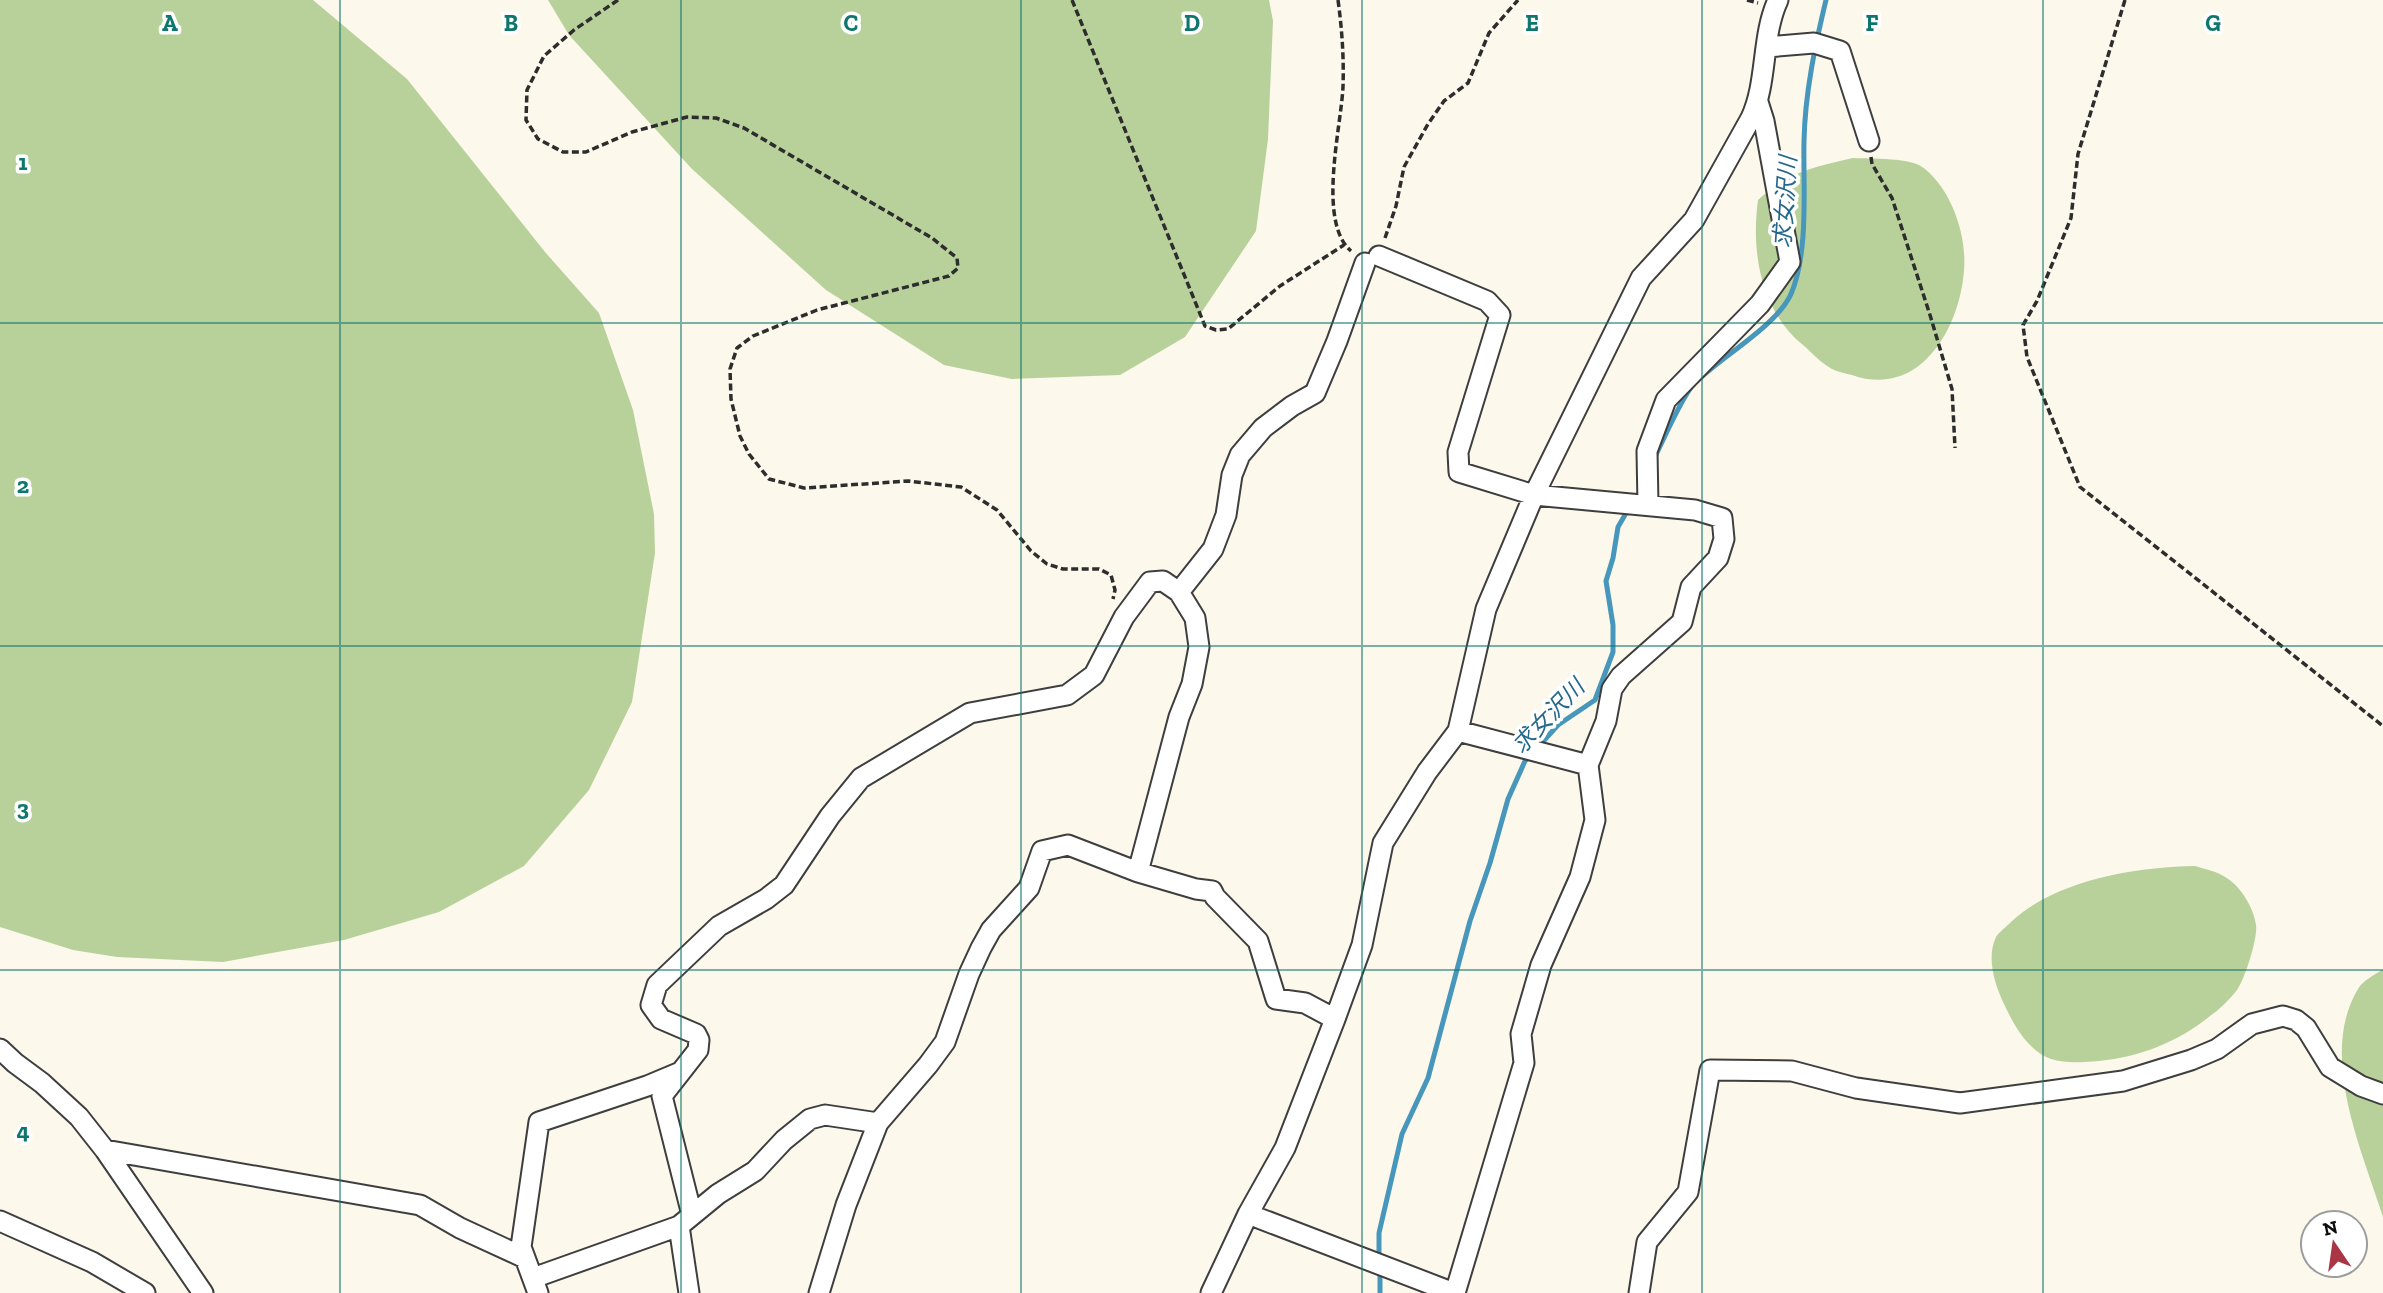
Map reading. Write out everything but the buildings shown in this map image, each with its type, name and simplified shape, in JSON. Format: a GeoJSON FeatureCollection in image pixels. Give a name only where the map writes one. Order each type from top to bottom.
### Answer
{"type":"FeatureCollection","features":[{"type":"Feature","properties":{"kind":"street"},"geometry":{"type":"LineString","coordinates":[[1211,1293],[1248,1214],[1285,1148],[1335,1018],[1362,945],[1383,843],[1427,772],[1458,731],[1486,609],[1534,495],[1641,278],[1694,220],[1758,102],[1778,0]]}},
{"type":"Feature","properties":{"kind":"street"},"geometry":{"type":"LineString","coordinates":[[1767,47],[1814,43],[1840,51],[1868,141]]}},
{"type":"Feature","properties":{"kind":"street"},"geometry":{"type":"LineString","coordinates":[[1648,505],[1647,451],[1666,400],[1760,304],[1790,262],[1764,121],[1758,102]]}},
{"type":"Feature","properties":{"kind":"street"},"geometry":{"type":"LineString","coordinates":[[1179,592],[1213,549],[1226,515],[1232,475],[1240,456],[1264,428],[1292,406],[1315,393],[1372,260],[1487,301],[1500,315],[1458,452],[1459,472],[1534,495],[1695,510],[1722,518],[1724,539],[1718,558],[1691,587],[1682,622],[1621,676],[1612,689],[1606,721],[1588,765],[1595,820],[1580,877],[1541,965],[1521,1034],[1524,1063],[1454,1293],[1248,1214]]}},
{"type":"Feature","properties":{"kind":"street"},"geometry":{"type":"LineString","coordinates":[[689,1293],[685,1221],[662,1096],[698,1050],[699,1040],[695,1034],[661,1018],[651,1005],[657,985],[719,926],[766,899],[784,884],[830,816],[861,778],[970,713],[1067,695],[1094,675],[1124,617],[1150,582],[1163,581],[1179,592],[1195,618],[1199,647],[1192,684],[1179,718],[1138,872]]}},
{"type":"Feature","properties":{"kind":"street"},"geometry":{"type":"LineString","coordinates":[[1458,731],[1588,765]]}},
{"type":"Feature","properties":{"kind":"street"},"geometry":{"type":"LineString","coordinates":[[818,1293],[846,1205],[878,1122],[945,1042],[981,948],[991,930],[1029,887],[1042,851],[1068,845],[1138,872],[1212,891],[1214,897],[1258,942],[1276,999],[1304,1003],[1335,1018]]}},
{"type":"Feature","properties":{"kind":"street"},"geometry":{"type":"LineString","coordinates":[[1639,1293],[1647,1242],[1688,1192],[1710,1070],[1792,1071],[1856,1088],[1960,1103],[2123,1081],[2192,1060],[2217,1049],[2252,1024],[2283,1016],[2296,1020],[2306,1028],[2330,1067],[2361,1086],[2383,1094]]}},
{"type":"Feature","properties":{"kind":"street"},"geometry":{"type":"LineString","coordinates":[[0,1049],[79,1117],[105,1150],[203,1293]]}},
{"type":"Feature","properties":{"kind":"street"},"geometry":{"type":"LineString","coordinates":[[679,1073],[539,1122],[521,1247],[536,1286],[685,1221],[718,1194],[755,1171],[784,1140],[810,1119],[825,1115],[878,1122]]}},
{"type":"Feature","properties":{"kind":"street"},"geometry":{"type":"LineString","coordinates":[[105,1150],[420,1205],[460,1228],[525,1258]]}},
{"type":"Feature","properties":{"kind":"street"},"geometry":{"type":"LineString","coordinates":[[0,1221],[92,1262],[145,1293]]}},
{"type":"Feature","properties":{"kind":"path"},"geometry":{"type":"LineString","coordinates":[[618,0],[574,30],[544,55],[527,90],[526,120],[538,139],[563,152],[586,152],[632,132],[687,117],[716,118],[744,128],[932,237],[957,258],[958,268],[949,276],[817,310],[753,336],[737,348],[730,369],[731,399],[740,436],[769,479],[804,488],[908,481],[961,487],[997,510],[1031,551],[1047,564],[1063,569],[1098,569],[1111,575],[1115,590],[1112,606]]}},
{"type":"Feature","properties":{"kind":"path"},"geometry":{"type":"LineString","coordinates":[[1072,0],[1205,326],[1216,330],[1228,329],[1280,286],[1344,245],[1334,215],[1333,194],[1343,89],[1343,36],[1338,0]]}},
{"type":"Feature","properties":{"kind":"path"},"geometry":{"type":"LineString","coordinates":[[1372,260],[1396,206],[1404,167],[1444,101],[1468,83],[1489,33],[1518,0]]}},
{"type":"Feature","properties":{"kind":"path"},"geometry":{"type":"LineString","coordinates":[[2125,0],[2077,154],[2071,218],[2037,301],[2023,325],[2027,357],[2080,486],[2383,726]]}},
{"type":"Feature","properties":{"kind":"path"},"geometry":{"type":"LineString","coordinates":[[1868,141],[1872,164],[1892,198],[1952,389],[1955,448]]}},
{"type":"Feature","properties":{"kind":"green space"},"geometry":{"type":"Polygon","coordinates":[[[0,0],[313,0],[407,79],[545,252],[599,313],[633,410],[654,514],[655,553],[632,702],[589,790],[524,866],[439,912],[344,940],[223,962],[117,957],[73,950],[0,927],[0,0]]]}},
{"type":"Feature","properties":{"kind":"green space"},"geometry":{"type":"Polygon","coordinates":[[[548,0],[1269,0],[1273,21],[1268,139],[1256,231],[1185,337],[1120,375],[1012,379],[944,365],[826,290],[692,169],[569,35],[548,0]]]}},
{"type":"Feature","properties":{"kind":"green space"},"geometry":{"type":"Polygon","coordinates":[[[1853,158],[1911,162],[1925,169],[1935,178],[1950,202],[1963,243],[1964,270],[1961,292],[1945,335],[1932,353],[1916,368],[1898,377],[1876,380],[1839,372],[1813,355],[1788,331],[1777,315],[1768,297],[1758,259],[1758,200],[1791,177],[1853,158]]]}},
{"type":"Feature","properties":{"kind":"green space"},"geometry":{"type":"Polygon","coordinates":[[[2195,866],[2218,873],[2236,885],[2255,918],[2253,948],[2244,977],[2234,993],[2217,1011],[2198,1025],[2172,1041],[2144,1052],[2099,1061],[2063,1062],[2035,1050],[2012,1020],[1995,980],[1992,954],[1999,933],[2029,908],[2073,886],[2122,873],[2195,866]]]}},
{"type":"Feature","properties":{"kind":"green space"},"geometry":{"type":"Polygon","coordinates":[[[2383,969],[2383,1217],[2355,1133],[2343,1072],[2342,1043],[2347,1015],[2358,989],[2383,969]]]}},
{"type":"Feature","properties":{"kind":"waterway","name":"求女沢川"},"geometry":{"type":"LineString","coordinates":[[1654,459],[1689,390],[1761,330],[1784,306],[1791,294],[1797,277],[1803,239],[1806,105],[1826,0]]}},
{"type":"Feature","properties":{"kind":"waterway","name":"求女沢川"},"geometry":{"type":"LineString","coordinates":[[1538,747],[1558,725],[1595,700],[1613,652],[1613,625],[1606,581],[1618,527],[1629,508]]}},
{"type":"Feature","properties":{"kind":"waterway","name":"求女沢川"},"geometry":{"type":"LineString","coordinates":[[1379,1261],[1379,1233],[1402,1134],[1428,1078],[1470,921],[1508,799],[1525,761],[1532,754]]}},
{"type":"Feature","properties":{"kind":"waterway","name":"求女沢川"},"geometry":{"type":"LineString","coordinates":[[1380,1270],[1380,1293]]}}]}
